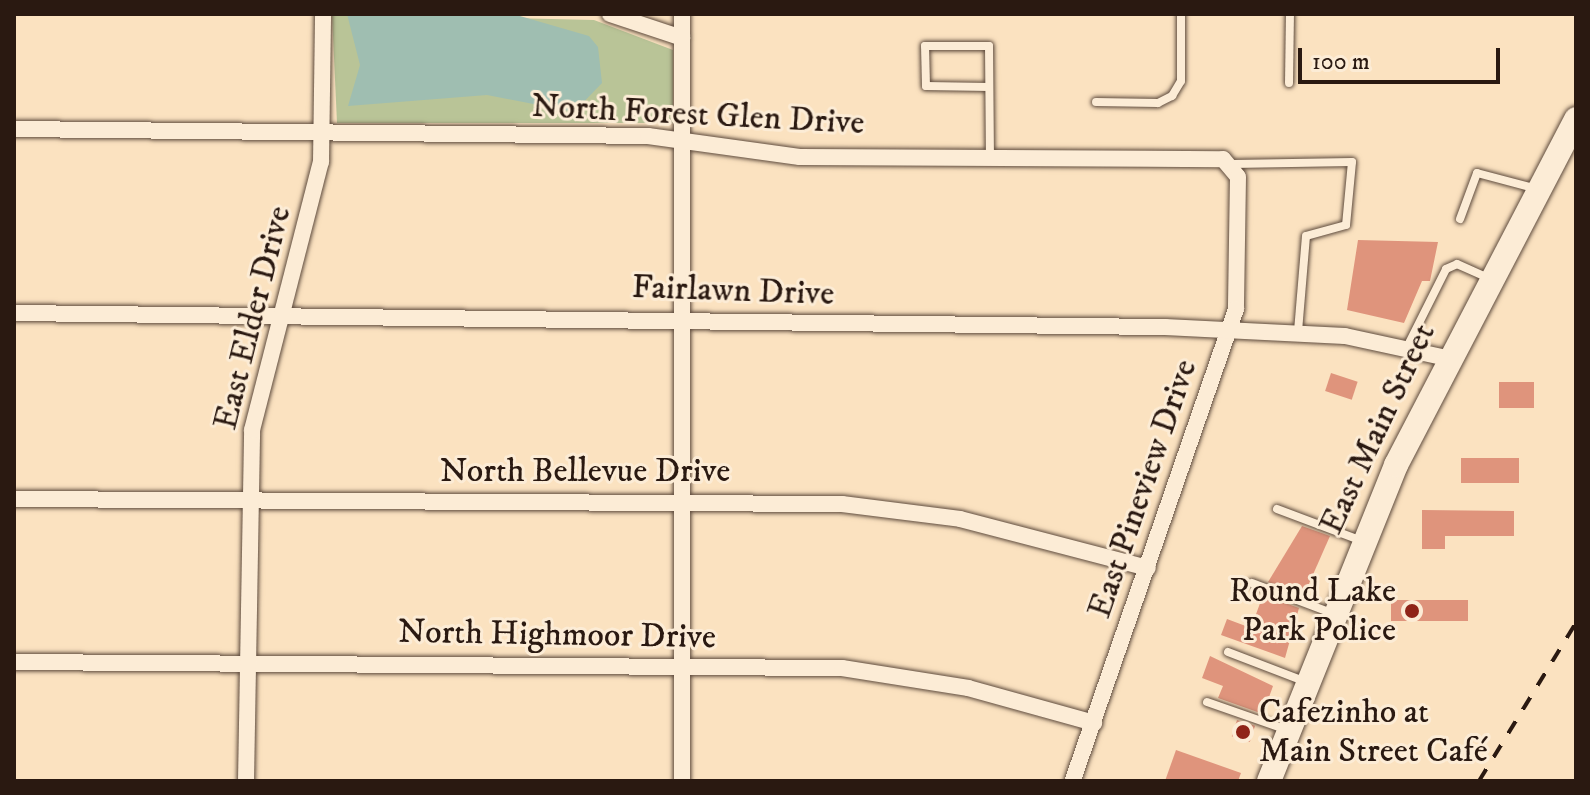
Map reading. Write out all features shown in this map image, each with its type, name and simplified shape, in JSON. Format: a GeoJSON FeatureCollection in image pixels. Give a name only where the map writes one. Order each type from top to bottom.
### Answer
{"type":"FeatureCollection","features":[{"type":"Feature","properties":{"kind":"main road","name":"East Main Street"},"geometry":{"type":"LineString","coordinates":[[1269,781],[1332,613],[1447,358],[1576,119]]}},
{"type":"Feature","properties":{"kind":"street","name":"East Elder Drive"},"geometry":{"type":"LineString","coordinates":[[246,781],[252,430],[305,238],[323,132],[323,14]]}},
{"type":"Feature","properties":{"kind":"street"},"geometry":{"type":"LineString","coordinates":[[610,14],[682,38]]}},
{"type":"Feature","properties":{"kind":"street"},"geometry":{"type":"LineString","coordinates":[[682,14],[682,781]]}},
{"type":"Feature","properties":{"kind":"street","name":"North Forest Glen Drive"},"geometry":{"type":"LineString","coordinates":[[14,129],[682,137],[800,157],[1209,155],[1232,164]]}},
{"type":"Feature","properties":{"kind":"street","name":"East Pineview Drive"},"geometry":{"type":"LineString","coordinates":[[1073,781],[1230,329],[1239,212],[1232,164]]}},
{"type":"Feature","properties":{"kind":"street","name":"Fairlawn Drive"},"geometry":{"type":"LineString","coordinates":[[14,313],[682,318],[794,326],[1230,329],[1298,332],[1447,358]]}},
{"type":"Feature","properties":{"kind":"street","name":"North Bellevue Drive"},"geometry":{"type":"LineString","coordinates":[[14,499],[682,502],[903,508],[1148,568]]}},
{"type":"Feature","properties":{"kind":"street","name":"North Highmoor Drive"},"geometry":{"type":"LineString","coordinates":[[14,662],[682,666],[913,677],[1094,723]]}},
{"type":"Feature","properties":{"kind":"lane"},"geometry":{"type":"LineString","coordinates":[[1096,102],[1158,103],[1172,96],[1181,81],[1181,14]]}},
{"type":"Feature","properties":{"kind":"lane"},"geometry":{"type":"LineString","coordinates":[[1289,83],[1290,14]]}},
{"type":"Feature","properties":{"kind":"lane"},"geometry":{"type":"LineString","coordinates":[[989,87],[926,86],[925,46],[989,46],[990,155]]}},
{"type":"Feature","properties":{"kind":"lane"},"geometry":{"type":"LineString","coordinates":[[1232,164],[1352,162],[1346,225],[1306,236],[1298,332]]}},
{"type":"Feature","properties":{"kind":"lane"},"geometry":{"type":"LineString","coordinates":[[1460,219],[1477,173],[1537,189]]}},
{"type":"Feature","properties":{"kind":"lane"},"geometry":{"type":"LineString","coordinates":[[1406,349],[1446,269],[1457,264],[1488,278]]}},
{"type":"Feature","properties":{"kind":"lane"},"geometry":{"type":"LineString","coordinates":[[1277,509],[1362,542]]}},
{"type":"Feature","properties":{"kind":"lane"},"geometry":{"type":"LineString","coordinates":[[1252,583],[1332,613]]}},
{"type":"Feature","properties":{"kind":"lane"},"geometry":{"type":"LineString","coordinates":[[1228,652],[1305,681]]}},
{"type":"Feature","properties":{"kind":"lane"},"geometry":{"type":"LineString","coordinates":[[1207,702],[1287,730]]}},
{"type":"Feature","properties":{"kind":"green space"},"geometry":{"type":"Polygon","coordinates":[[[332,14],[594,20],[673,50],[673,123],[337,123],[332,14]]]}},
{"type":"Feature","properties":{"kind":"shaded area"},"geometry":{"type":"Polygon","coordinates":[[[347,14],[513,14],[589,36],[598,47],[602,83],[574,112],[487,95],[348,106],[360,65],[347,14]]]}},
{"type":"Feature","properties":{"kind":"building"},"geometry":{"type":"Polygon","coordinates":[[[1358,240],[1438,242],[1430,281],[1422,281],[1404,323],[1347,310],[1358,240]]]}},
{"type":"Feature","properties":{"kind":"building"},"geometry":{"type":"Polygon","coordinates":[[[1331,373],[1358,382],[1352,400],[1325,391],[1331,373]]]}},
{"type":"Feature","properties":{"kind":"building"},"geometry":{"type":"Polygon","coordinates":[[[1499,382],[1534,382],[1534,408],[1499,408],[1499,382]]]}},
{"type":"Feature","properties":{"kind":"building"},"geometry":{"type":"Polygon","coordinates":[[[1461,458],[1519,458],[1519,483],[1461,483],[1461,458]]]}},
{"type":"Feature","properties":{"kind":"building"},"geometry":{"type":"Polygon","coordinates":[[[1422,510],[1514,511],[1514,536],[1445,536],[1445,549],[1422,549],[1422,510]]]}},
{"type":"Feature","properties":{"kind":"building"},"geometry":{"type":"Polygon","coordinates":[[[1302,526],[1330,536],[1304,595],[1268,582],[1302,526]]]}},
{"type":"Feature","properties":{"kind":"building"},"geometry":{"type":"Polygon","coordinates":[[[1263,595],[1299,608],[1285,658],[1221,635],[1227,619],[1251,628],[1263,595]]]}},
{"type":"Feature","properties":{"kind":"building"},"geometry":{"type":"Polygon","coordinates":[[[1391,600],[1468,600],[1468,621],[1391,621],[1391,600]]]}},
{"type":"Feature","properties":{"kind":"building"},"geometry":{"type":"Polygon","coordinates":[[[1210,656],[1273,686],[1263,714],[1218,698],[1223,686],[1202,678],[1210,656]]]}},
{"type":"Feature","properties":{"kind":"building","name":"Cafezinho at Main Street Café"},"geometry":{"type":"Polygon","coordinates":[[[1237,720],[1255,726],[1250,742],[1232,736],[1237,720]]]}},
{"type":"Feature","properties":{"kind":"building"},"geometry":{"type":"Polygon","coordinates":[[[1176,750],[1241,773],[1238,781],[1165,781],[1176,750]]]}},
{"type":"Feature","properties":{"kind":"railway"},"geometry":{"type":"LineString","coordinates":[[1479,781],[1576,623]]}},
{"type":"Feature","properties":{"kind":"place","name":"Round Lake Park Police"},"geometry":{"type":"Point","coordinates":[1412,611]}},
{"type":"Feature","properties":{"kind":"place","name":"Cafezinho at Main Street Café"},"geometry":{"type":"Point","coordinates":[1243,732]}}]}
